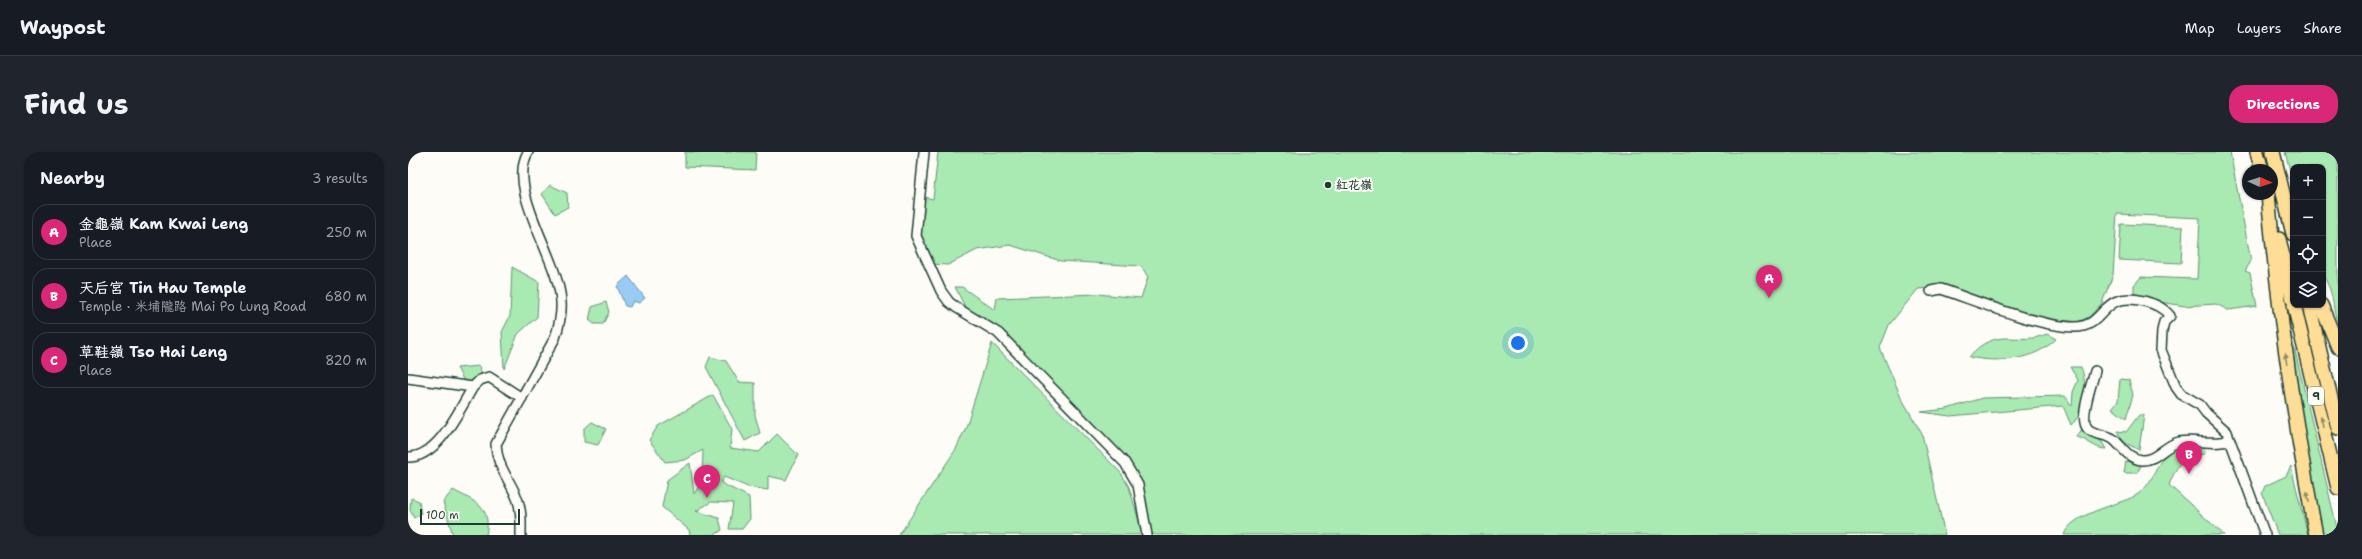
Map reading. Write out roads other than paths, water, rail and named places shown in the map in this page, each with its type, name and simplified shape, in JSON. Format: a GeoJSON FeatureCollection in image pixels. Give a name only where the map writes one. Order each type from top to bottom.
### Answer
{"type":"FeatureCollection","features":[{"type":"Feature","properties":{"kind":"highway"},"geometry":{"type":"LineString","coordinates":[[2257,152],[2260,164]]}},
{"type":"Feature","properties":{"kind":"highway"},"geometry":{"type":"LineString","coordinates":[[2273,152],[2290,222]]}},
{"type":"Feature","properties":{"kind":"highway"},"geometry":{"type":"LineString","coordinates":[[2269,200],[2290,286]]}},
{"type":"Feature","properties":{"kind":"highway"},"geometry":{"type":"LineString","coordinates":[[2269,200],[2276,281],[2290,390],[2316,535]]}},
{"type":"Feature","properties":{"kind":"highway","name":"9"},"geometry":{"type":"LineString","coordinates":[[2295,308],[2338,488]]}},
{"type":"Feature","properties":{"kind":"highway","name":"9"},"geometry":{"type":"LineString","coordinates":[[2311,308],[2338,428]]}},
{"type":"Feature","properties":{"kind":"highway"},"geometry":{"type":"LineString","coordinates":[[2322,308],[2338,347]]}},
{"type":"Feature","properties":{"kind":"street"},"geometry":{"type":"LineString","coordinates":[[521,535],[519,504],[497,458],[496,444],[555,338],[560,320],[561,301],[542,237],[523,189],[524,160],[528,152]]}},
{"type":"Feature","properties":{"kind":"street"},"geometry":{"type":"LineString","coordinates":[[924,152],[916,236],[941,291],[948,302],[998,333],[1125,463],[1138,485],[1147,535]]}},
{"type":"Feature","properties":{"kind":"street"},"geometry":{"type":"LineString","coordinates":[[1931,291],[1941,289],[2044,322],[2076,327],[2089,324],[2116,300],[2132,298],[2151,303],[2164,309],[2170,316],[2164,322],[2161,350],[2176,386],[2183,395],[2200,404],[2206,413],[2224,427],[2265,535]]}},
{"type":"Feature","properties":{"kind":"street"},"geometry":{"type":"LineString","coordinates":[[2095,371],[2083,417],[2086,426],[2089,430],[2112,438],[2128,456],[2142,460],[2152,459],[2168,447],[2179,442],[2218,444],[2230,440]]}},
{"type":"Feature","properties":{"kind":"street"},"geometry":{"type":"LineString","coordinates":[[408,378],[473,388]]}},
{"type":"Feature","properties":{"kind":"street"},"geometry":{"type":"LineString","coordinates":[[408,457],[417,458],[432,449],[480,380],[489,378],[522,398]]}},
{"type":"Feature","properties":{"kind":"water"},"geometry":{"type":"Polygon","coordinates":[[[628,276],[645,298],[639,303],[633,301],[630,307],[625,306],[617,286],[628,276]]]}},
{"type":"Feature","properties":{"kind":"place","name":"紅花嶺"},"geometry":{"type":"Point","coordinates":[1328,185]}},
{"type":"Feature","properties":{"kind":"place","name":"金龜嶺 Kam Kwai Leng"},"geometry":{"type":"Point","coordinates":[1769,298]}},
{"type":"Feature","properties":{"kind":"place","name":"天后宮 Tin Hau Temple"},"geometry":{"type":"Point","coordinates":[2189,474]}},
{"type":"Feature","properties":{"kind":"place","name":"草鞋嶺 Tso Hai Leng"},"geometry":{"type":"Point","coordinates":[707,498]}}]}
